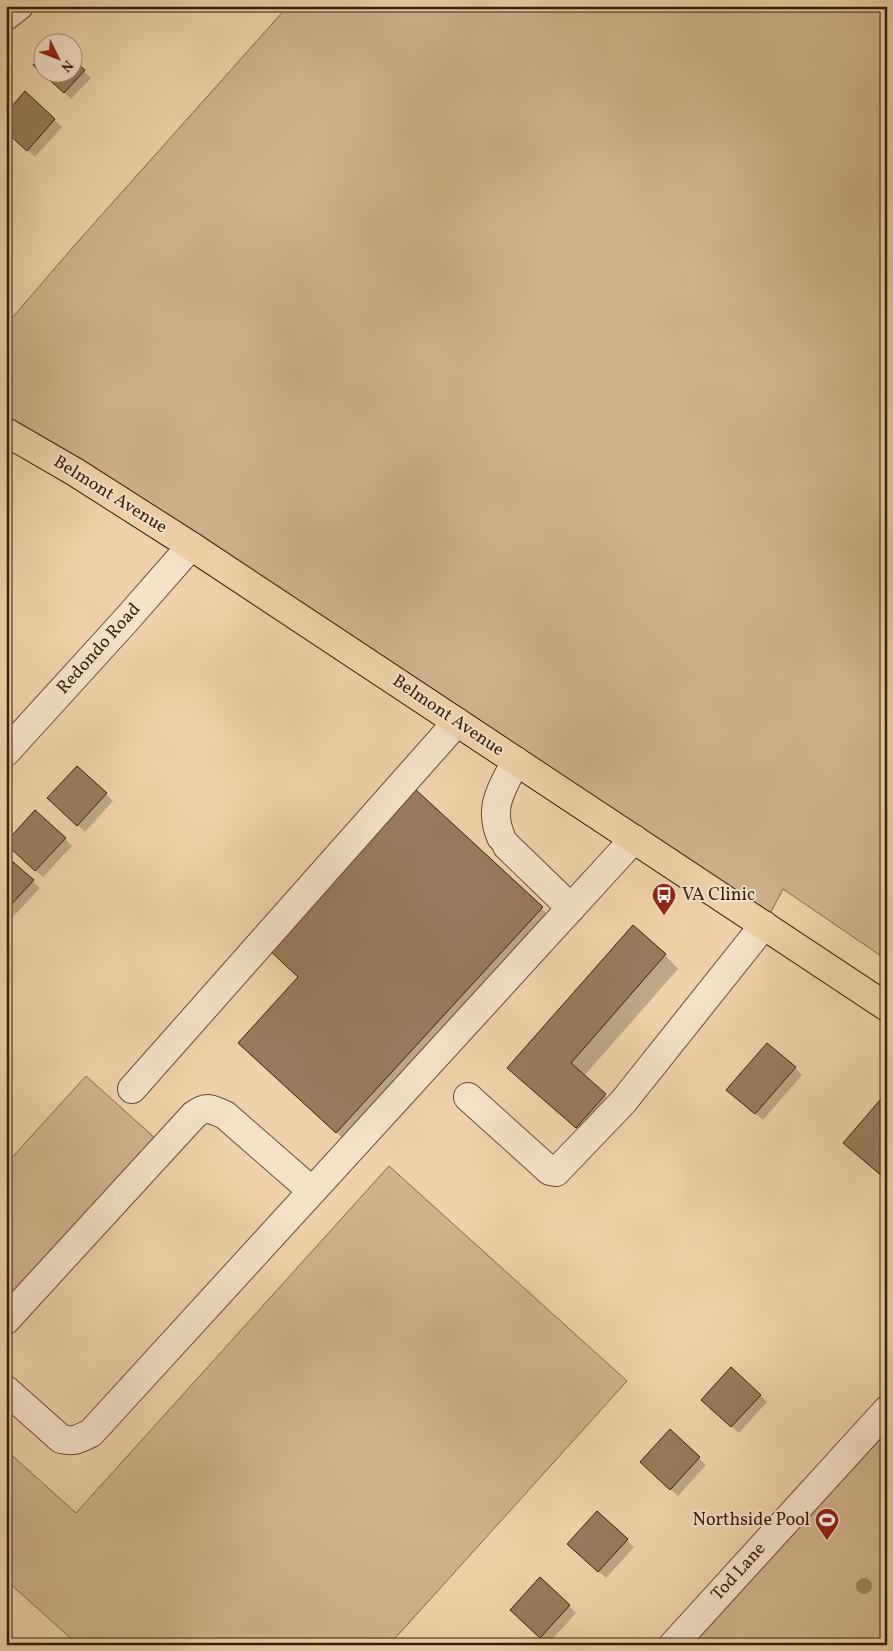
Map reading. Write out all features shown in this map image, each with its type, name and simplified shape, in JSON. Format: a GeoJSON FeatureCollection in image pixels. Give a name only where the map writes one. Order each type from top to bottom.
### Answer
{"type":"FeatureCollection","features":[{"type":"Feature","properties":{"kind":"main road","name":"Belmont Avenue"},"geometry":{"type":"LineString","coordinates":[[6,432],[75,472],[191,546],[887,1007]]}},
{"type":"Feature","properties":{"kind":"street"},"geometry":{"type":"LineString","coordinates":[[6,16],[19,6]]}},
{"type":"Feature","properties":{"kind":"street","name":"Redondo Road"},"geometry":{"type":"LineString","coordinates":[[6,752],[191,546]]}},
{"type":"Feature","properties":{"kind":"street"},"geometry":{"type":"LineString","coordinates":[[132,1089],[457,722]]}},
{"type":"Feature","properties":{"kind":"street"},"geometry":{"type":"LineString","coordinates":[[516,761],[498,797],[495,813],[497,827],[504,842],[571,908]]}},
{"type":"Feature","properties":{"kind":"street"},"geometry":{"type":"LineString","coordinates":[[6,1390],[61,1439],[78,1440],[91,1433],[634,839]]}},
{"type":"Feature","properties":{"kind":"street"},"geometry":{"type":"LineString","coordinates":[[468,1098],[550,1171],[556,1172],[623,1102],[764,925]]}},
{"type":"Feature","properties":{"kind":"street"},"geometry":{"type":"LineString","coordinates":[[6,1320],[202,1109],[210,1109],[225,1114],[312,1191]]}},
{"type":"Feature","properties":{"kind":"street","name":"Tod Lane"},"geometry":{"type":"LineString","coordinates":[[673,1645],[887,1410]]}},
{"type":"Feature","properties":{"kind":"shaded area"},"geometry":{"type":"Polygon","coordinates":[[[288,6],[887,6],[887,960],[783,889],[764,925],[6,432],[6,325],[288,6]]]}},
{"type":"Feature","properties":{"kind":"shaded area"},"geometry":{"type":"Polygon","coordinates":[[[86,1076],[156,1139],[6,1305],[6,1164],[86,1076]]]}},
{"type":"Feature","properties":{"kind":"shaded area"},"geometry":{"type":"Polygon","coordinates":[[[389,1166],[627,1381],[389,1645],[78,1645],[6,1580],[6,1450],[76,1513],[389,1166]]]}},
{"type":"Feature","properties":{"kind":"shaded area","name":"Northside Pool"},"geometry":{"type":"Polygon","coordinates":[[[887,1410],[887,1645],[673,1645],[887,1410]]]}},
{"type":"Feature","properties":{"kind":"building"},"geometry":{"type":"Polygon","coordinates":[[[52,82],[74,82],[64,93],[52,82]]]}},
{"type":"Feature","properties":{"kind":"building"},"geometry":{"type":"Polygon","coordinates":[[[25,91],[55,119],[27,151],[6,132],[6,113],[25,91]]]}},
{"type":"Feature","properties":{"kind":"building"},"geometry":{"type":"Polygon","coordinates":[[[77,766],[107,793],[77,826],[47,798],[77,766]]]}},
{"type":"Feature","properties":{"kind":"building"},"geometry":{"type":"Polygon","coordinates":[[[415,789],[543,907],[336,1133],[238,1043],[298,977],[268,949],[415,789]]]}},
{"type":"Feature","properties":{"kind":"building"},"geometry":{"type":"Polygon","coordinates":[[[35,810],[66,838],[35,871],[6,842],[35,810]]]}},
{"type":"Feature","properties":{"kind":"building"},"geometry":{"type":"Polygon","coordinates":[[[6,856],[34,880],[6,910],[6,856]]]}},
{"type":"Feature","properties":{"kind":"building"},"geometry":{"type":"Polygon","coordinates":[[[633,925],[666,954],[571,1063],[606,1094],[576,1128],[507,1068],[633,925]]]}},
{"type":"Feature","properties":{"kind":"building"},"geometry":{"type":"Polygon","coordinates":[[[767,1043],[796,1067],[755,1114],[726,1090],[767,1043]]]}},
{"type":"Feature","properties":{"kind":"building"},"geometry":{"type":"Polygon","coordinates":[[[887,1092],[887,1171],[882,1176],[843,1143],[887,1092]]]}},
{"type":"Feature","properties":{"kind":"building"},"geometry":{"type":"Polygon","coordinates":[[[731,1367],[761,1395],[731,1427],[701,1400],[731,1367]]]}},
{"type":"Feature","properties":{"kind":"building"},"geometry":{"type":"Polygon","coordinates":[[[670,1429],[700,1457],[670,1490],[640,1462],[670,1429]]]}},
{"type":"Feature","properties":{"kind":"building"},"geometry":{"type":"Polygon","coordinates":[[[597,1511],[628,1539],[598,1572],[567,1544],[597,1511]]]}},
{"type":"Feature","properties":{"kind":"building"},"geometry":{"type":"Polygon","coordinates":[[[540,1577],[570,1605],[540,1638],[510,1610],[540,1577]]]}},
{"type":"Feature","properties":{"kind":"place","name":"VA Clinic"},"geometry":{"type":"Point","coordinates":[664,916]}},
{"type":"Feature","properties":{"kind":"place","name":"Northside Pool"},"geometry":{"type":"Point","coordinates":[827,1541]}}]}
